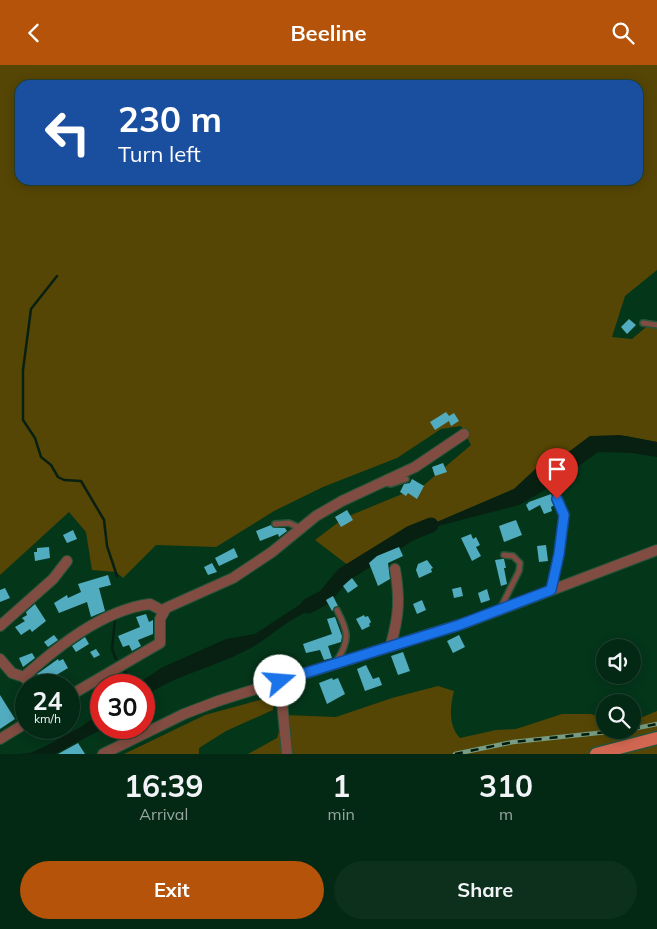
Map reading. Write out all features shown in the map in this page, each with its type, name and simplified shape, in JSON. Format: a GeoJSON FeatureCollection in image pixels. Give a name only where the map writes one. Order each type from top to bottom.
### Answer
{"type":"FeatureCollection","features":[{"type":"Feature","properties":{"kind":"main road"},"geometry":{"type":"LineString","coordinates":[[596,754],[657,738]]}},
{"type":"Feature","properties":{"kind":"street"},"geometry":{"type":"LineString","coordinates":[[80,690],[160,643],[160,619],[163,611],[170,606],[234,578],[272,552],[301,528],[342,501],[415,467],[464,434]]}},
{"type":"Feature","properties":{"kind":"street"},"geometry":{"type":"LineString","coordinates":[[103,754],[184,714],[335,663],[459,625],[657,550]]}},
{"type":"Feature","properties":{"kind":"street"},"geometry":{"type":"LineString","coordinates":[[0,626],[53,579],[67,561]]}},
{"type":"Feature","properties":{"kind":"street"},"geometry":{"type":"LineString","coordinates":[[391,645],[399,616],[399,592],[395,569]]}},
{"type":"Feature","properties":{"kind":"street"},"geometry":{"type":"LineString","coordinates":[[35,674],[67,642],[117,613],[150,604],[163,611]]}},
{"type":"Feature","properties":{"kind":"street"},"geometry":{"type":"LineString","coordinates":[[0,659],[15,674]]}},
{"type":"Feature","properties":{"kind":"street"},"geometry":{"type":"LineString","coordinates":[[280,681],[287,754]]}},
{"type":"Feature","properties":{"kind":"street"},"geometry":{"type":"LineString","coordinates":[[0,739],[15,730]]}},
{"type":"Feature","properties":{"kind":"lane"},"geometry":{"type":"LineString","coordinates":[[643,323],[657,325]]}},
{"type":"Feature","properties":{"kind":"lane"},"geometry":{"type":"LineString","coordinates":[[384,483],[391,484],[406,479]]}},
{"type":"Feature","properties":{"kind":"lane"},"geometry":{"type":"LineString","coordinates":[[551,590],[559,554],[564,515],[557,499]]}},
{"type":"Feature","properties":{"kind":"lane"},"geometry":{"type":"LineString","coordinates":[[275,524],[289,523],[301,528]]}},
{"type":"Feature","properties":{"kind":"lane"},"geometry":{"type":"LineString","coordinates":[[499,610],[519,571],[520,563],[513,556],[504,555]]}},
{"type":"Feature","properties":{"kind":"lane"},"geometry":{"type":"LineString","coordinates":[[335,663],[347,641],[346,631],[337,610]]}},
{"type":"Feature","properties":{"kind":"shaded area"},"geometry":{"type":"Polygon","coordinates":[[[0,65],[657,65],[657,270],[625,296],[612,337],[632,339],[652,322],[657,322],[657,442],[626,436],[590,436],[570,451],[542,463],[514,489],[412,533],[353,569],[315,540],[344,518],[424,485],[471,445],[461,426],[441,429],[397,458],[323,487],[274,511],[216,547],[156,545],[123,578],[116,572],[92,570],[86,532],[69,512],[0,575],[0,65]]]}},
{"type":"Feature","properties":{"kind":"shaded area"},"geometry":{"type":"Polygon","coordinates":[[[620,435],[657,442],[657,457],[632,453],[598,452],[550,487],[519,505],[411,533],[514,489],[542,463],[570,451],[590,436],[620,435]]]}},
{"type":"Feature","properties":{"kind":"shaded area"},"geometry":{"type":"Polygon","coordinates":[[[313,596],[325,597],[313,608],[290,621],[251,648],[155,690],[155,674],[152,674],[161,668],[226,639],[255,634],[313,596]]]}},
{"type":"Feature","properties":{"kind":"shaded area"},"geometry":{"type":"Polygon","coordinates":[[[438,686],[454,691],[451,716],[453,728],[460,738],[496,730],[516,729],[562,714],[591,714],[596,716],[596,739],[641,739],[641,718],[657,711],[657,754],[248,754],[277,738],[284,715],[336,717],[392,698],[438,686]]]}},
{"type":"Feature","properties":{"kind":"shaded area"},"geometry":{"type":"Polygon","coordinates":[[[267,698],[273,702],[273,710],[226,731],[199,748],[199,754],[124,754],[205,715],[267,698]]]}},
{"type":"Feature","properties":{"kind":"shaded area"},"geometry":{"type":"Polygon","coordinates":[[[90,720],[90,735],[55,754],[18,754],[30,753],[59,739],[80,739],[81,727],[90,720]]]}},
{"type":"Feature","properties":{"kind":"building"},"geometry":{"type":"Polygon","coordinates":[[[629,319],[636,325],[627,334],[621,327],[629,319]]]}},
{"type":"Feature","properties":{"kind":"building"},"geometry":{"type":"Polygon","coordinates":[[[446,412],[449,416],[454,413],[459,421],[451,426],[449,421],[435,430],[430,422],[446,412]]]}},
{"type":"Feature","properties":{"kind":"building"},"geometry":{"type":"Polygon","coordinates":[[[443,463],[447,472],[435,476],[432,467],[443,463]]]}},
{"type":"Feature","properties":{"kind":"building"},"geometry":{"type":"Polygon","coordinates":[[[412,479],[424,486],[417,499],[408,493],[406,496],[400,492],[404,484],[410,483],[412,479]]]}},
{"type":"Feature","properties":{"kind":"building"},"geometry":{"type":"Polygon","coordinates":[[[551,494],[555,505],[551,507],[552,511],[544,514],[540,505],[529,511],[526,505],[529,502],[551,494]]]}},
{"type":"Feature","properties":{"kind":"building"},"geometry":{"type":"Polygon","coordinates":[[[347,510],[353,520],[341,527],[335,517],[347,510]]]}},
{"type":"Feature","properties":{"kind":"building"},"geometry":{"type":"Polygon","coordinates":[[[516,520],[522,535],[504,542],[499,526],[516,520]]]}},
{"type":"Feature","properties":{"kind":"building"},"geometry":{"type":"Polygon","coordinates":[[[271,525],[275,528],[285,528],[287,531],[279,537],[278,534],[260,541],[256,531],[271,525]]]}},
{"type":"Feature","properties":{"kind":"building"},"geometry":{"type":"Polygon","coordinates":[[[73,530],[77,539],[67,543],[63,535],[73,530]]]}},
{"type":"Feature","properties":{"kind":"building"},"geometry":{"type":"Polygon","coordinates":[[[471,534],[473,539],[476,537],[480,545],[476,547],[481,556],[472,561],[461,538],[471,534]]]}},
{"type":"Feature","properties":{"kind":"building"},"geometry":{"type":"Polygon","coordinates":[[[546,545],[548,561],[539,562],[537,546],[546,545]]]}},
{"type":"Feature","properties":{"kind":"building"},"geometry":{"type":"Polygon","coordinates":[[[49,547],[50,558],[35,561],[34,552],[37,552],[37,548],[49,547]]]}},
{"type":"Feature","properties":{"kind":"building"},"geometry":{"type":"Polygon","coordinates":[[[399,547],[403,556],[388,563],[390,579],[378,586],[369,563],[377,556],[399,547]]]}},
{"type":"Feature","properties":{"kind":"building"},"geometry":{"type":"Polygon","coordinates":[[[234,548],[238,557],[219,566],[215,558],[234,548]]]}},
{"type":"Feature","properties":{"kind":"building"},"geometry":{"type":"Polygon","coordinates":[[[504,559],[507,584],[501,586],[495,560],[504,559]]]}},
{"type":"Feature","properties":{"kind":"building"},"geometry":{"type":"Polygon","coordinates":[[[427,560],[433,568],[431,569],[432,572],[419,578],[416,570],[418,564],[427,560]]]}},
{"type":"Feature","properties":{"kind":"building"},"geometry":{"type":"Polygon","coordinates":[[[212,563],[217,572],[208,575],[204,567],[212,563]]]}},
{"type":"Feature","properties":{"kind":"building"},"geometry":{"type":"Polygon","coordinates":[[[108,575],[111,585],[99,588],[105,611],[91,617],[87,602],[59,613],[54,603],[67,595],[68,598],[81,592],[78,584],[108,575]]]}},
{"type":"Feature","properties":{"kind":"building"},"geometry":{"type":"Polygon","coordinates":[[[352,578],[358,586],[348,593],[343,586],[352,578]]]}},
{"type":"Feature","properties":{"kind":"building"},"geometry":{"type":"Polygon","coordinates":[[[461,587],[463,596],[454,598],[452,589],[461,587]]]}},
{"type":"Feature","properties":{"kind":"building"},"geometry":{"type":"Polygon","coordinates":[[[5,588],[10,598],[0,602],[0,590],[5,588]]]}},
{"type":"Feature","properties":{"kind":"building"},"geometry":{"type":"Polygon","coordinates":[[[487,589],[490,600],[481,603],[478,593],[487,589]]]}},
{"type":"Feature","properties":{"kind":"building"},"geometry":{"type":"Polygon","coordinates":[[[333,596],[338,606],[332,611],[326,600],[333,596]]]}},
{"type":"Feature","properties":{"kind":"building"},"geometry":{"type":"Polygon","coordinates":[[[422,600],[426,610],[417,614],[413,604],[422,600]]]}},
{"type":"Feature","properties":{"kind":"building"},"geometry":{"type":"Polygon","coordinates":[[[35,604],[46,621],[32,632],[30,629],[21,635],[15,627],[25,621],[22,618],[27,615],[26,612],[35,604]]]}},
{"type":"Feature","properties":{"kind":"building"},"geometry":{"type":"Polygon","coordinates":[[[146,614],[149,622],[153,620],[153,634],[138,640],[141,646],[132,651],[129,645],[123,647],[118,636],[140,627],[136,617],[146,614]]]}},
{"type":"Feature","properties":{"kind":"building"},"geometry":{"type":"Polygon","coordinates":[[[364,615],[365,617],[368,616],[371,622],[370,626],[362,630],[356,619],[364,615]]]}},
{"type":"Feature","properties":{"kind":"building"},"geometry":{"type":"Polygon","coordinates":[[[335,617],[342,636],[341,642],[328,646],[332,658],[324,660],[320,650],[306,653],[303,644],[332,634],[327,619],[335,617]]]}},
{"type":"Feature","properties":{"kind":"building"},"geometry":{"type":"Polygon","coordinates":[[[54,635],[58,640],[48,647],[44,642],[54,635]]]}},
{"type":"Feature","properties":{"kind":"building"},"geometry":{"type":"Polygon","coordinates":[[[459,635],[465,647],[453,653],[447,641],[459,635]]]}},
{"type":"Feature","properties":{"kind":"building"},"geometry":{"type":"Polygon","coordinates":[[[85,637],[89,644],[76,652],[72,646],[85,637]]]}},
{"type":"Feature","properties":{"kind":"building"},"geometry":{"type":"Polygon","coordinates":[[[96,649],[100,655],[94,658],[90,652],[96,649]]]}},
{"type":"Feature","properties":{"kind":"building"},"geometry":{"type":"Polygon","coordinates":[[[403,652],[410,671],[398,675],[391,656],[403,652]]]}},
{"type":"Feature","properties":{"kind":"building"},"geometry":{"type":"Polygon","coordinates":[[[32,653],[35,658],[23,667],[19,658],[32,653]]]}},
{"type":"Feature","properties":{"kind":"building"},"geometry":{"type":"Polygon","coordinates":[[[278,657],[283,666],[261,676],[258,668],[278,657]]]}},
{"type":"Feature","properties":{"kind":"building"},"geometry":{"type":"Polygon","coordinates":[[[58,659],[59,661],[63,659],[68,668],[58,674],[37,674],[58,659]]]}},
{"type":"Feature","properties":{"kind":"building"},"geometry":{"type":"Polygon","coordinates":[[[290,664],[293,670],[284,673],[282,667],[290,664]]]}},
{"type":"Feature","properties":{"kind":"building"},"geometry":{"type":"Polygon","coordinates":[[[366,665],[373,679],[379,677],[382,685],[365,691],[357,669],[366,665]]]}},
{"type":"Feature","properties":{"kind":"building"},"geometry":{"type":"Polygon","coordinates":[[[332,678],[333,680],[338,678],[345,694],[327,704],[319,683],[332,678]]]}},
{"type":"Feature","properties":{"kind":"building"},"geometry":{"type":"Polygon","coordinates":[[[0,695],[15,719],[0,729],[0,695]]]}},
{"type":"Feature","properties":{"kind":"building"},"geometry":{"type":"Polygon","coordinates":[[[78,743],[85,754],[58,754],[78,743]]]}},
{"type":"Feature","properties":{"kind":"waterway"},"geometry":{"type":"LineString","coordinates":[[57,276],[31,309],[23,370],[23,420],[35,438],[41,457],[51,465],[58,477],[64,480],[81,481],[104,520],[107,546],[117,576]]}},
{"type":"Feature","properties":{"kind":"waterway"},"geometry":{"type":"LineString","coordinates":[[308,606],[325,597],[343,575],[411,533],[431,525]]}},
{"type":"Feature","properties":{"kind":"waterway"},"geometry":{"type":"LineString","coordinates":[[115,619],[112,649],[116,659]]}},
{"type":"Feature","properties":{"kind":"railway"},"geometry":{"type":"LineString","coordinates":[[641,727],[657,724]]}},
{"type":"Feature","properties":{"kind":"railway"},"geometry":{"type":"LineString","coordinates":[[455,754],[513,742],[596,733]]}},
{"type":"Feature","properties":{"kind":"route"},"geometry":{"type":"LineString","coordinates":[[280,681],[459,625],[551,590],[559,554],[564,515],[557,499]]}}]}
